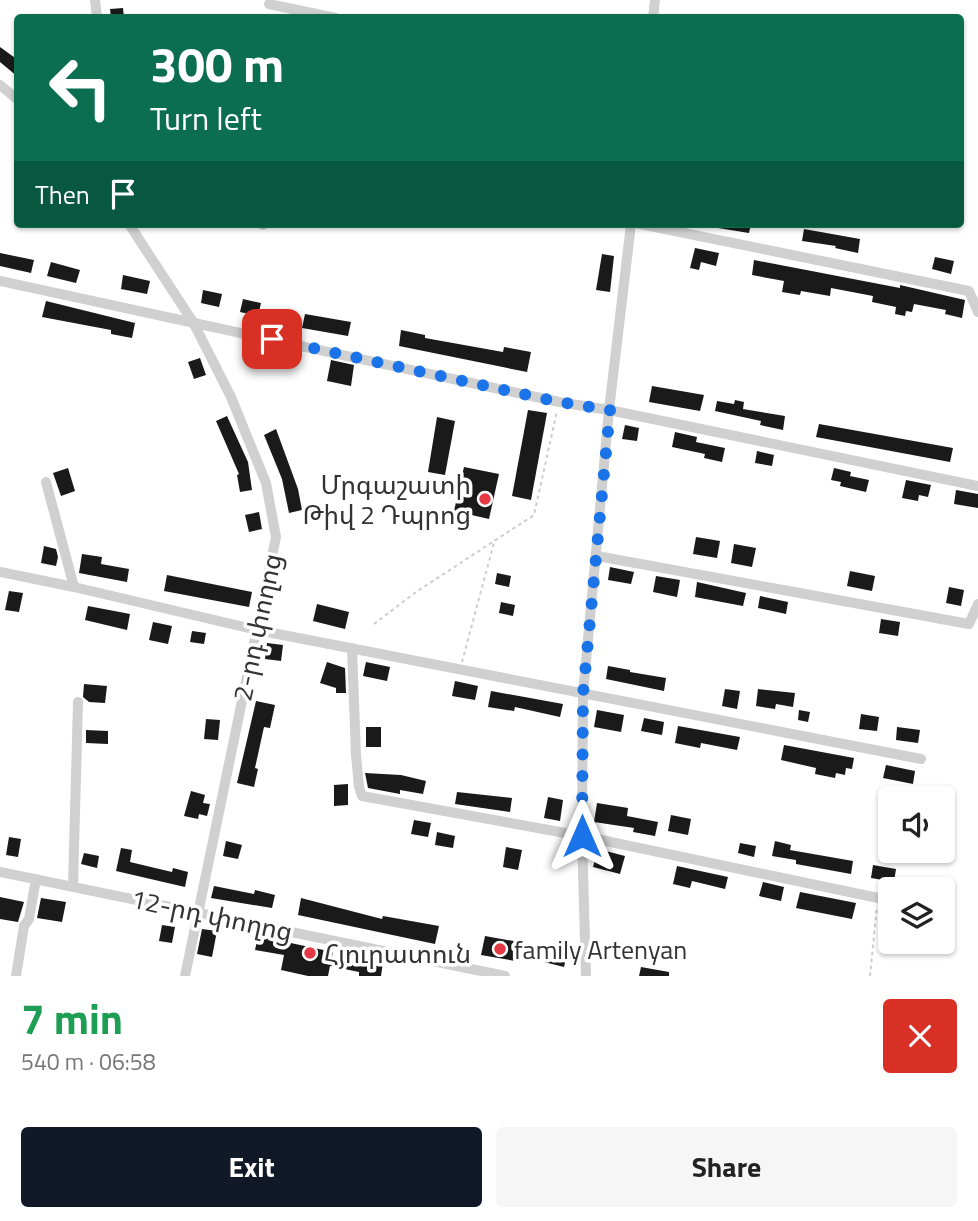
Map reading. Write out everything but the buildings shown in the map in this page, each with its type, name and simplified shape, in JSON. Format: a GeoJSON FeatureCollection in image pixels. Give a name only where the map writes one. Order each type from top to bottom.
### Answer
{"type":"FeatureCollection","features":[{"type":"Feature","properties":{"kind":"street"},"geometry":{"type":"LineString","coordinates":[[269,2],[319,14]]}},
{"type":"Feature","properties":{"kind":"street"},"geometry":{"type":"LineString","coordinates":[[0,85],[14,97]]}},
{"type":"Feature","properties":{"kind":"street","name":"2-րդ փողոց"},"geometry":{"type":"LineString","coordinates":[[131,228],[193,322],[231,397],[266,483],[276,537],[185,976]]}},
{"type":"Feature","properties":{"kind":"street"},"geometry":{"type":"LineString","coordinates":[[586,976],[582,836],[583,694],[631,228]]}},
{"type":"Feature","properties":{"kind":"street"},"geometry":{"type":"LineString","coordinates":[[660,228],[970,291],[978,312]]}},
{"type":"Feature","properties":{"kind":"street"},"geometry":{"type":"LineString","coordinates":[[0,281],[559,402],[610,410],[978,486]]}},
{"type":"Feature","properties":{"kind":"street"},"geometry":{"type":"LineString","coordinates":[[46,482],[74,587]]}},
{"type":"Feature","properties":{"kind":"street"},"geometry":{"type":"LineString","coordinates":[[597,556],[969,624],[978,604]]}},
{"type":"Feature","properties":{"kind":"street"},"geometry":{"type":"LineString","coordinates":[[0,572],[257,630],[921,760]]}},
{"type":"Feature","properties":{"kind":"street"},"geometry":{"type":"LineString","coordinates":[[352,648],[356,755],[362,796],[582,836],[878,898]]}},
{"type":"Feature","properties":{"kind":"street"},"geometry":{"type":"LineString","coordinates":[[73,886],[78,702]]}},
{"type":"Feature","properties":{"kind":"street","name":"12-րդ փողոց"},"geometry":{"type":"LineString","coordinates":[[0,872],[505,976]]}},
{"type":"Feature","properties":{"kind":"street"},"geometry":{"type":"LineString","coordinates":[[16,976],[24,926],[29,919],[36,879]]}},
{"type":"Feature","properties":{"kind":"path"},"geometry":{"type":"LineString","coordinates":[[374,624],[416,592],[534,515],[559,402]]}},
{"type":"Feature","properties":{"kind":"path"},"geometry":{"type":"LineString","coordinates":[[460,669],[495,539]]}},
{"type":"Feature","properties":{"kind":"path"},"geometry":{"type":"LineString","coordinates":[[870,976],[878,898]]}},
{"type":"Feature","properties":{"kind":"place","name":"Մրգաշատի Թիվ 2 Դպրոց"},"geometry":{"type":"Point","coordinates":[485,499]}},
{"type":"Feature","properties":{"kind":"place","name":"family Artenyan"},"geometry":{"type":"Point","coordinates":[500,949]}},
{"type":"Feature","properties":{"kind":"place","name":"Հյուրատուն"},"geometry":{"type":"Point","coordinates":[310,953]}},
{"type":"Feature","properties":{"kind":"route"},"geometry":{"type":"LineString","coordinates":[[272,339],[559,402],[610,410],[583,694],[582,836]]}}]}
